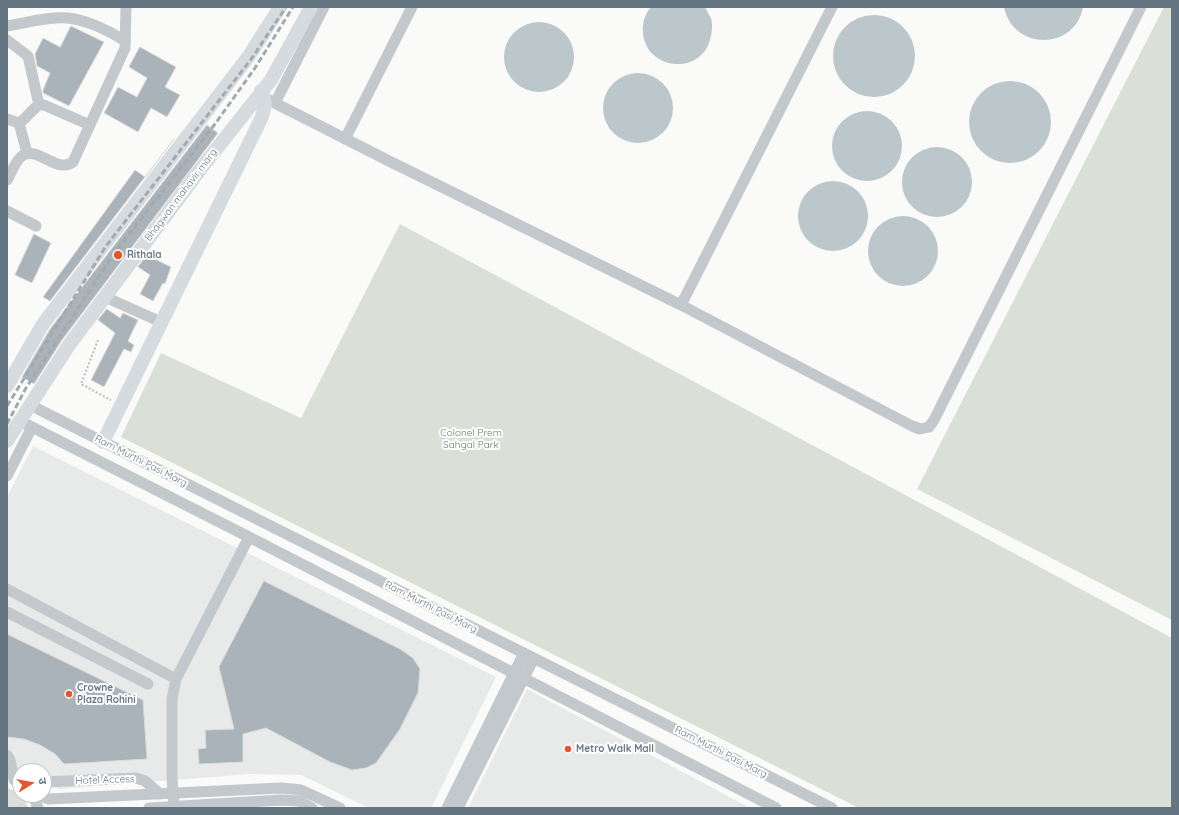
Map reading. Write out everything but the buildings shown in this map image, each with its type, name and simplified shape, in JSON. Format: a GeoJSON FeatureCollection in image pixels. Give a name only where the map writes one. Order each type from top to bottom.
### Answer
{"type":"FeatureCollection","features":[{"type":"Feature","properties":{"kind":"main road"},"geometry":{"type":"LineString","coordinates":[[7,386],[43,324],[249,56],[280,7]]}},
{"type":"Feature","properties":{"kind":"main road","name":"Bhagwan mahavir marg"},"geometry":{"type":"LineString","coordinates":[[7,441],[26,424],[30,405],[69,345],[199,171],[267,98],[270,80],[311,7]]}},
{"type":"Feature","properties":{"kind":"main road"},"geometry":{"type":"LineString","coordinates":[[103,442],[264,113],[267,98]]}},
{"type":"Feature","properties":{"kind":"street"},"geometry":{"type":"LineString","coordinates":[[7,180],[21,156],[27,153],[34,154],[62,166],[73,162],[125,48],[126,7]]}},
{"type":"Feature","properties":{"kind":"street"},"geometry":{"type":"LineString","coordinates":[[324,7],[267,98],[345,139],[681,305],[920,429],[929,427],[934,420],[1141,7]]}},
{"type":"Feature","properties":{"kind":"street"},"geometry":{"type":"LineString","coordinates":[[345,139],[412,7]]}},
{"type":"Feature","properties":{"kind":"street"},"geometry":{"type":"LineString","coordinates":[[681,305],[832,7]]}},
{"type":"Feature","properties":{"kind":"street"},"geometry":{"type":"LineString","coordinates":[[7,26],[68,18],[112,32],[125,41]]}},
{"type":"Feature","properties":{"kind":"street"},"geometry":{"type":"LineString","coordinates":[[7,40],[28,56],[39,105]]}},
{"type":"Feature","properties":{"kind":"street"},"geometry":{"type":"LineString","coordinates":[[7,119],[19,123],[24,120],[32,110],[39,105],[44,105],[90,125]]}},
{"type":"Feature","properties":{"kind":"street"},"geometry":{"type":"LineString","coordinates":[[19,123],[27,153]]}},
{"type":"Feature","properties":{"kind":"street"},"geometry":{"type":"LineString","coordinates":[[7,211],[36,226]]}},
{"type":"Feature","properties":{"kind":"street"},"geometry":{"type":"LineString","coordinates":[[105,297],[161,322]]}},
{"type":"Feature","properties":{"kind":"street","name":"Ram Murthi Pasi Marg"},"geometry":{"type":"LineString","coordinates":[[30,405],[832,808]]}},
{"type":"Feature","properties":{"kind":"street"},"geometry":{"type":"LineString","coordinates":[[7,476],[26,424]]}},
{"type":"Feature","properties":{"kind":"street","name":"Ram Murthi Pasi Marg"},"geometry":{"type":"LineString","coordinates":[[26,424],[776,808]]}},
{"type":"Feature","properties":{"kind":"street"},"geometry":{"type":"LineString","coordinates":[[174,806],[172,793],[172,699],[176,679],[249,537]]}},
{"type":"Feature","properties":{"kind":"street"},"geometry":{"type":"LineString","coordinates":[[7,589],[176,679]]}},
{"type":"Feature","properties":{"kind":"street"},"geometry":{"type":"LineString","coordinates":[[7,612],[148,684]]}},
{"type":"Feature","properties":{"kind":"street"},"geometry":{"type":"LineString","coordinates":[[446,808],[529,656]]}},
{"type":"Feature","properties":{"kind":"street"},"geometry":{"type":"LineString","coordinates":[[458,808],[518,676]]}},
{"type":"Feature","properties":{"kind":"street"},"geometry":{"type":"LineString","coordinates":[[7,755],[10,760],[12,770]]}},
{"type":"Feature","properties":{"kind":"street","name":"Hotel Access"},"geometry":{"type":"LineString","coordinates":[[52,782],[136,778],[145,780],[160,794]]}},
{"type":"Feature","properties":{"kind":"street"},"geometry":{"type":"LineString","coordinates":[[52,799],[281,788],[301,790],[340,808]]}},
{"type":"Feature","properties":{"kind":"street"},"geometry":{"type":"LineString","coordinates":[[149,808],[281,800],[299,801],[312,808]]}},
{"type":"Feature","properties":{"kind":"path"},"geometry":{"type":"LineString","coordinates":[[98,340],[81,384],[121,405]]}},
{"type":"Feature","properties":{"kind":"shaded area"},"geometry":{"type":"Polygon","coordinates":[[[651,7],[705,7],[711,18],[712,32],[704,52],[696,59],[685,63],[674,64],[663,61],[653,55],[646,45],[643,33],[644,19],[651,7]]]}},
{"type":"Feature","properties":{"kind":"shaded area"},"geometry":{"type":"Polygon","coordinates":[[[1004,7],[1083,7],[1078,21],[1069,32],[1057,38],[1044,40],[1031,38],[1019,32],[1010,21],[1004,7]]]}},
{"type":"Feature","properties":{"kind":"shaded area"},"geometry":{"type":"Polygon","coordinates":[[[874,15],[890,18],[903,27],[912,40],[915,56],[912,72],[903,85],[890,94],[874,97],[858,94],[845,85],[836,72],[833,56],[836,40],[845,27],[858,18],[874,15]]]}},
{"type":"Feature","properties":{"kind":"shaded area"},"geometry":{"type":"Polygon","coordinates":[[[539,22],[552,25],[564,32],[571,44],[574,57],[571,70],[564,82],[552,89],[539,92],[526,89],[514,82],[507,70],[504,57],[507,44],[514,32],[526,25],[539,22]]]}},
{"type":"Feature","properties":{"kind":"shaded area"},"geometry":{"type":"Polygon","coordinates":[[[638,73],[651,76],[663,83],[670,95],[673,108],[670,121],[663,133],[651,140],[638,143],[625,140],[613,133],[606,121],[603,108],[606,95],[613,83],[625,76],[638,73]]]}},
{"type":"Feature","properties":{"kind":"shaded area"},"geometry":{"type":"Polygon","coordinates":[[[1010,81],[1026,84],[1039,93],[1048,106],[1051,122],[1048,138],[1039,151],[1026,160],[1010,163],[994,160],[981,151],[972,138],[969,122],[972,106],[981,93],[994,84],[1010,81]]]}},
{"type":"Feature","properties":{"kind":"shaded area"},"geometry":{"type":"Polygon","coordinates":[[[867,111],[880,114],[892,121],[899,133],[902,146],[899,159],[892,171],[880,178],[867,181],[854,178],[842,171],[835,159],[832,146],[835,133],[842,121],[854,114],[867,111]]]}},
{"type":"Feature","properties":{"kind":"shaded area"},"geometry":{"type":"Polygon","coordinates":[[[937,147],[950,150],[962,157],[969,169],[972,182],[969,195],[962,207],[950,214],[937,217],[924,214],[912,207],[905,195],[902,182],[905,169],[912,157],[924,150],[937,147]]]}},
{"type":"Feature","properties":{"kind":"shaded area"},"geometry":{"type":"Polygon","coordinates":[[[833,181],[846,184],[858,191],[865,203],[868,216],[865,229],[858,241],[846,248],[833,251],[820,248],[808,241],[801,229],[798,216],[801,203],[808,191],[820,184],[833,181]]]}},
{"type":"Feature","properties":{"kind":"shaded area"},"geometry":{"type":"Polygon","coordinates":[[[903,216],[916,219],[928,226],[935,238],[938,251],[935,264],[928,276],[916,283],[903,286],[890,283],[878,276],[871,264],[868,251],[871,238],[878,226],[890,219],[903,216]]]}},
{"type":"Feature","properties":{"kind":"shaded area"},"geometry":{"type":"Polygon","coordinates":[[[33,446],[496,677],[431,808],[369,808],[301,775],[251,774],[59,789],[52,786],[52,763],[12,763],[12,772],[7,772],[7,497],[33,446]]]}},
{"type":"Feature","properties":{"kind":"shaded area","name":"Metro Walk Mall"},"geometry":{"type":"Polygon","coordinates":[[[527,689],[750,808],[468,808],[527,689]]]}},
{"type":"Feature","properties":{"kind":"green space"},"geometry":{"type":"Polygon","coordinates":[[[1164,7],[1172,7],[1172,620],[917,489],[1164,7]]]}},
{"type":"Feature","properties":{"kind":"green space","name":"Colonel Prem Sahgal Park"},"geometry":{"type":"Polygon","coordinates":[[[400,224],[1172,638],[1172,808],[859,808],[121,437],[161,353],[301,418],[400,224]]]}},
{"type":"Feature","properties":{"kind":"green space"},"geometry":{"type":"Polygon","coordinates":[[[7,788],[12,790],[12,803],[26,803],[28,808],[7,808],[7,788]]]}},
{"type":"Feature","properties":{"kind":"railway"},"geometry":{"type":"LineString","coordinates":[[7,406],[106,246],[252,58],[286,7]]}},
{"type":"Feature","properties":{"kind":"railway"},"geometry":{"type":"LineString","coordinates":[[7,424],[26,388],[115,252],[215,124],[255,68],[293,7]]}},
{"type":"Feature","properties":{"kind":"place","name":"Rithala"},"geometry":{"type":"Point","coordinates":[118,255]}},
{"type":"Feature","properties":{"kind":"place","name":"Crowne Plaza Rohini"},"geometry":{"type":"Point","coordinates":[69,694]}},
{"type":"Feature","properties":{"kind":"place","name":"Metro Walk Mall"},"geometry":{"type":"Point","coordinates":[568,749]}}]}
